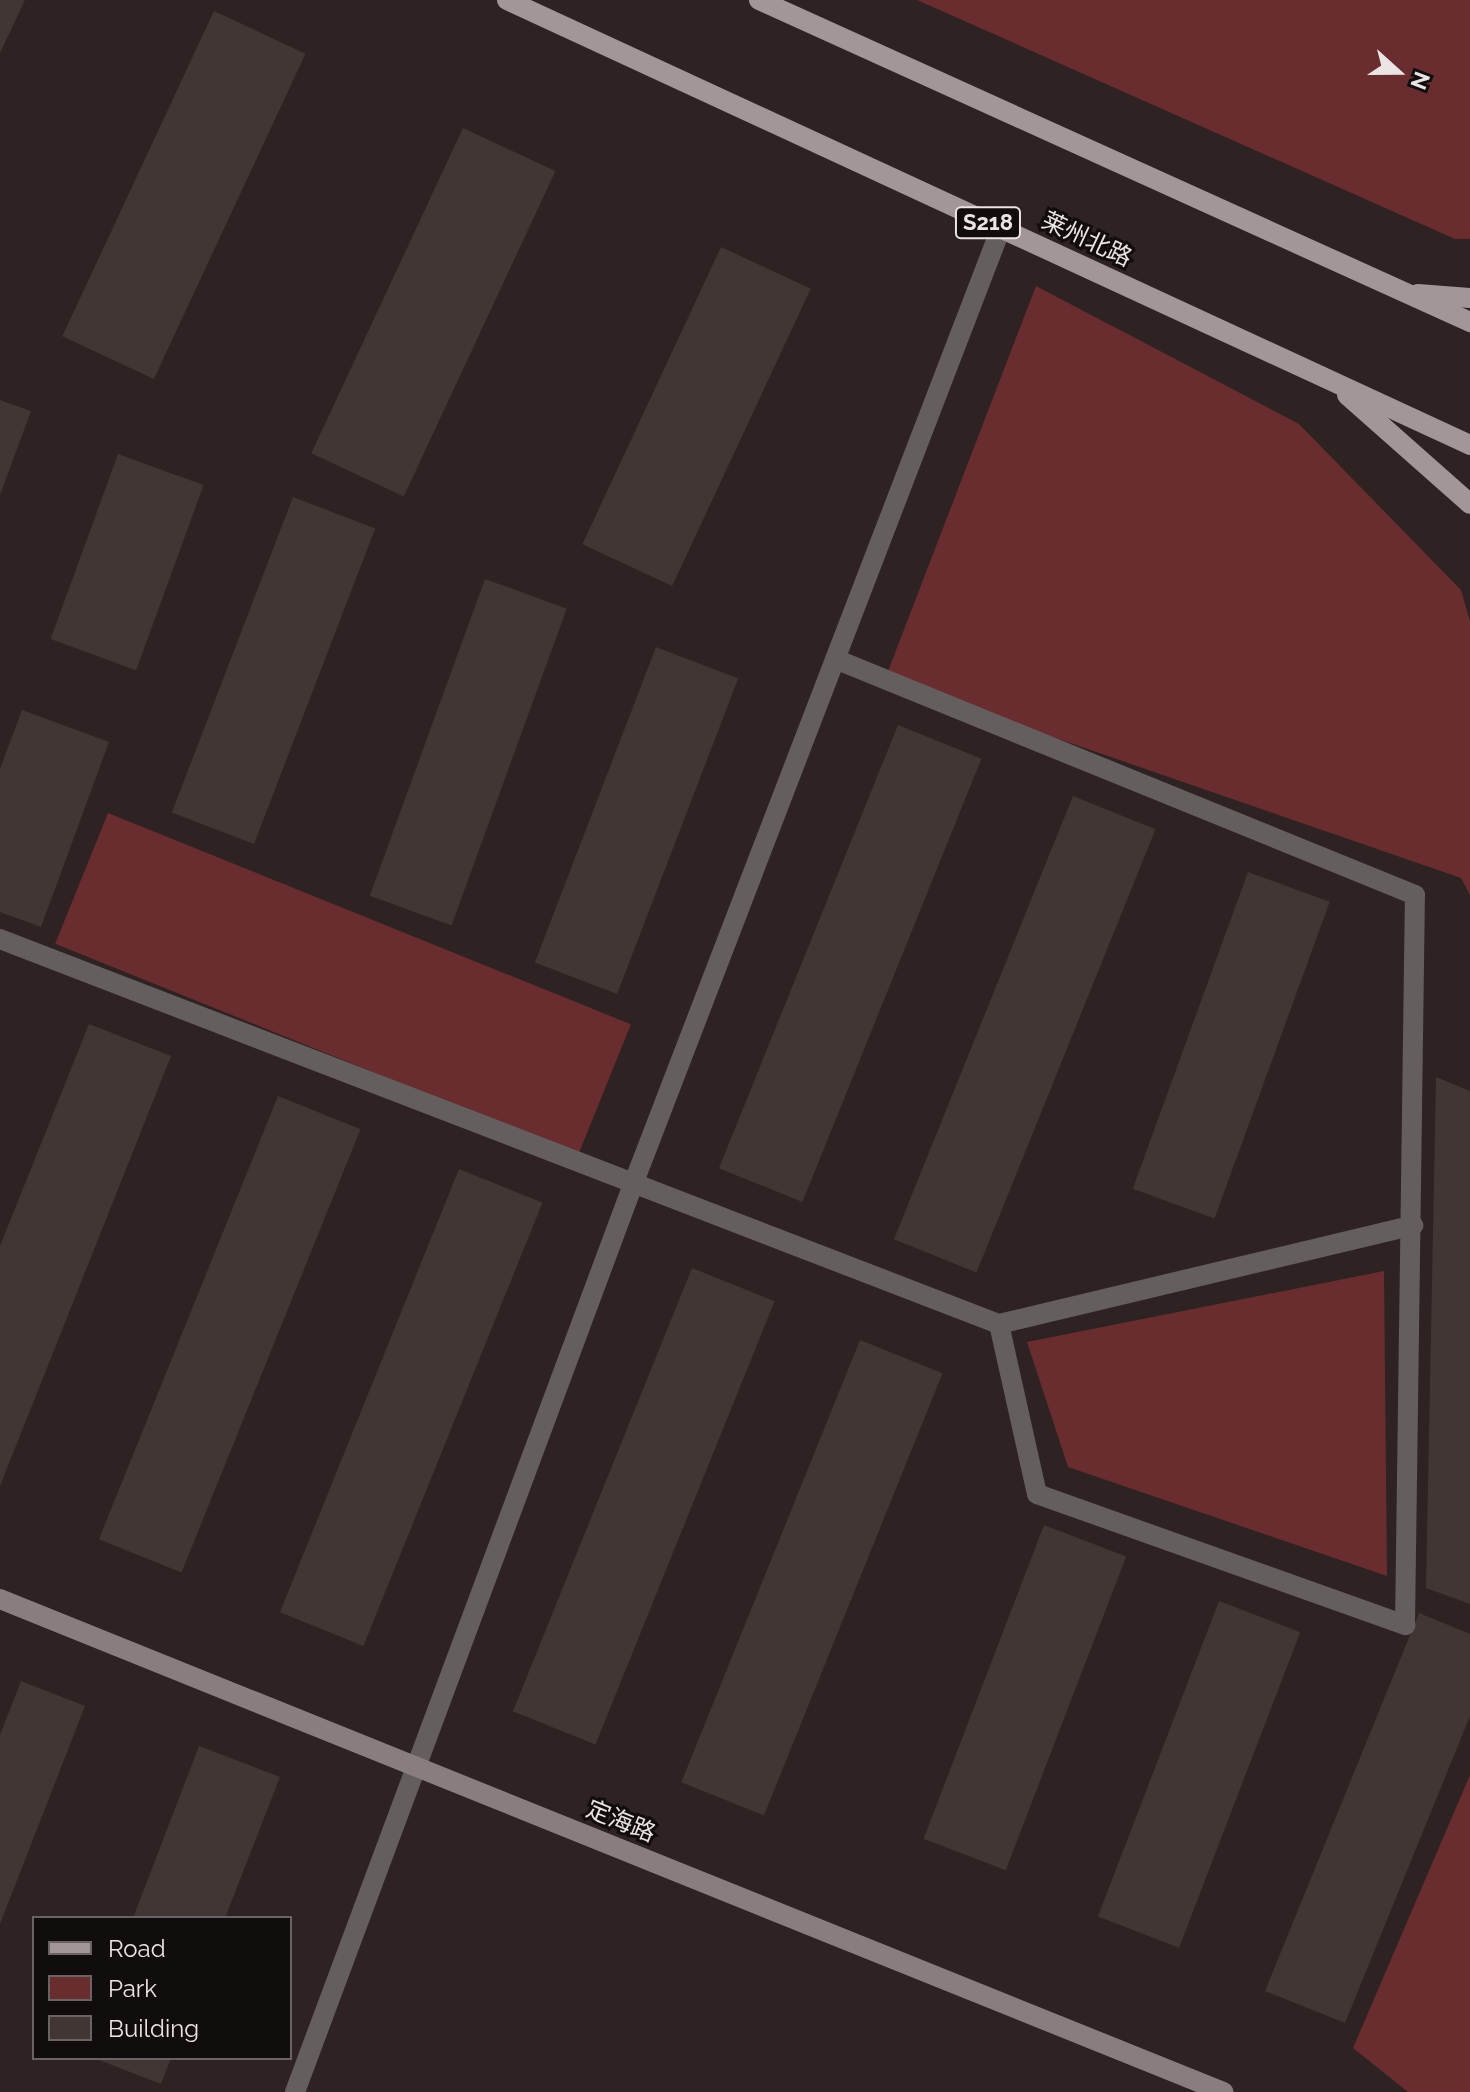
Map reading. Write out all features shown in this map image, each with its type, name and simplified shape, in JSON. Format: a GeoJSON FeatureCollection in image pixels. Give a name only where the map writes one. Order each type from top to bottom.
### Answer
{"type":"FeatureCollection","features":[{"type":"Feature","properties":{"kind":"main road","name":"莱州北路"},"geometry":{"type":"LineString","coordinates":[[507,0],[1470,445]]}},
{"type":"Feature","properties":{"kind":"main road"},"geometry":{"type":"LineString","coordinates":[[759,0],[1470,322]]}},
{"type":"Feature","properties":{"kind":"main road"},"geometry":{"type":"LineString","coordinates":[[1404,293],[1470,298]]}},
{"type":"Feature","properties":{"kind":"main road"},"geometry":{"type":"LineString","coordinates":[[1329,380],[1470,504]]}},
{"type":"Feature","properties":{"kind":"street"},"geometry":{"type":"LineString","coordinates":[[295,2092],[634,1182],[1001,228]]}},
{"type":"Feature","properties":{"kind":"street"},"geometry":{"type":"LineString","coordinates":[[835,659],[1415,895],[1413,1225],[1405,1625],[1037,1494],[999,1324]]}},
{"type":"Feature","properties":{"kind":"street"},"geometry":{"type":"LineString","coordinates":[[0,939],[999,1324],[1413,1225]]}},
{"type":"Feature","properties":{"kind":"street","name":"定海路"},"geometry":{"type":"LineString","coordinates":[[0,1599],[1223,2092]]}},
{"type":"Feature","properties":{"kind":"green space"},"geometry":{"type":"Polygon","coordinates":[[[917,0],[1470,0],[1470,239],[1455,239],[917,0]]]}},
{"type":"Feature","properties":{"kind":"green space"},"geometry":{"type":"Polygon","coordinates":[[[1036,286],[1299,424],[1461,590],[1470,621],[1470,895],[1461,878],[885,679],[1036,286]]]}},
{"type":"Feature","properties":{"kind":"green space"},"geometry":{"type":"Polygon","coordinates":[[[108,813],[631,1024],[578,1155],[55,944],[108,813]]]}},
{"type":"Feature","properties":{"kind":"green space"},"geometry":{"type":"Polygon","coordinates":[[[1384,1271],[1387,1576],[1068,1467],[1027,1342],[1384,1271]]]}},
{"type":"Feature","properties":{"kind":"green space"},"geometry":{"type":"Polygon","coordinates":[[[1470,1775],[1470,2092],[1408,2092],[1353,2048],[1470,1775]]]}},
{"type":"Feature","properties":{"kind":"building"},"geometry":{"type":"Polygon","coordinates":[[[0,0],[25,0],[0,53],[0,0]]]}},
{"type":"Feature","properties":{"kind":"building"},"geometry":{"type":"Polygon","coordinates":[[[214,11],[306,54],[154,379],[62,336],[214,11]]]}},
{"type":"Feature","properties":{"kind":"building"},"geometry":{"type":"Polygon","coordinates":[[[463,128],[555,171],[404,496],[311,453],[463,128]]]}},
{"type":"Feature","properties":{"kind":"building"},"geometry":{"type":"Polygon","coordinates":[[[721,247],[811,289],[672,586],[582,544],[721,247]]]}},
{"type":"Feature","properties":{"kind":"building"},"geometry":{"type":"Polygon","coordinates":[[[0,400],[31,411],[0,495],[0,400]]]}},
{"type":"Feature","properties":{"kind":"building"},"geometry":{"type":"Polygon","coordinates":[[[118,454],[204,485],[136,670],[51,639],[118,454]]]}},
{"type":"Feature","properties":{"kind":"building"},"geometry":{"type":"Polygon","coordinates":[[[293,497],[375,529],[254,844],[172,813],[293,497]]]}},
{"type":"Feature","properties":{"kind":"building"},"geometry":{"type":"Polygon","coordinates":[[[485,579],[567,609],[451,925],[370,896],[485,579]]]}},
{"type":"Feature","properties":{"kind":"building"},"geometry":{"type":"Polygon","coordinates":[[[656,647],[738,679],[617,994],[535,963],[656,647]]]}},
{"type":"Feature","properties":{"kind":"building"},"geometry":{"type":"Polygon","coordinates":[[[22,710],[109,742],[41,927],[0,912],[0,769],[22,710]]]}},
{"type":"Feature","properties":{"kind":"building"},"geometry":{"type":"Polygon","coordinates":[[[898,725],[981,759],[802,1202],[719,1168],[898,725]]]}},
{"type":"Feature","properties":{"kind":"building"},"geometry":{"type":"Polygon","coordinates":[[[1073,796],[1156,829],[976,1273],[894,1239],[1073,796]]]}},
{"type":"Feature","properties":{"kind":"building"},"geometry":{"type":"Polygon","coordinates":[[[1248,872],[1330,902],[1214,1218],[1133,1189],[1248,872]]]}},
{"type":"Feature","properties":{"kind":"building"},"geometry":{"type":"Polygon","coordinates":[[[89,1024],[171,1056],[0,1486],[0,1246],[89,1024]]]}},
{"type":"Feature","properties":{"kind":"building"},"geometry":{"type":"Polygon","coordinates":[[[1436,1077],[1470,1091],[1470,1604],[1426,1588],[1436,1077]]]}},
{"type":"Feature","properties":{"kind":"building"},"geometry":{"type":"Polygon","coordinates":[[[278,1096],[361,1129],[181,1573],[99,1539],[278,1096]]]}},
{"type":"Feature","properties":{"kind":"building"},"geometry":{"type":"Polygon","coordinates":[[[459,1169],[542,1203],[363,1646],[280,1612],[459,1169]]]}},
{"type":"Feature","properties":{"kind":"building"},"geometry":{"type":"Polygon","coordinates":[[[692,1268],[775,1301],[595,1745],[513,1711],[692,1268]]]}},
{"type":"Feature","properties":{"kind":"building"},"geometry":{"type":"Polygon","coordinates":[[[860,1340],[943,1373],[764,1816],[681,1782],[860,1340]]]}},
{"type":"Feature","properties":{"kind":"building"},"geometry":{"type":"Polygon","coordinates":[[[1044,1525],[1126,1557],[1006,1870],[924,1839],[1044,1525]]]}},
{"type":"Feature","properties":{"kind":"building"},"geometry":{"type":"Polygon","coordinates":[[[1219,1601],[1300,1632],[1179,1948],[1098,1917],[1219,1601]]]}},
{"type":"Feature","properties":{"kind":"building"},"geometry":{"type":"Polygon","coordinates":[[[1419,1613],[1470,1634],[1470,1716],[1345,2023],[1265,1991],[1419,1613]]]}},
{"type":"Feature","properties":{"kind":"building"},"geometry":{"type":"Polygon","coordinates":[[[21,1681],[85,1706],[0,1924],[0,1735],[21,1681]]]}},
{"type":"Feature","properties":{"kind":"building"},"geometry":{"type":"Polygon","coordinates":[[[199,1746],[280,1777],[226,1916],[134,1916],[199,1746]]]}},
{"type":"Feature","properties":{"kind":"building"},"geometry":{"type":"Polygon","coordinates":[[[99,2060],[170,2060],[161,2084],[99,2060]]]}}]}
